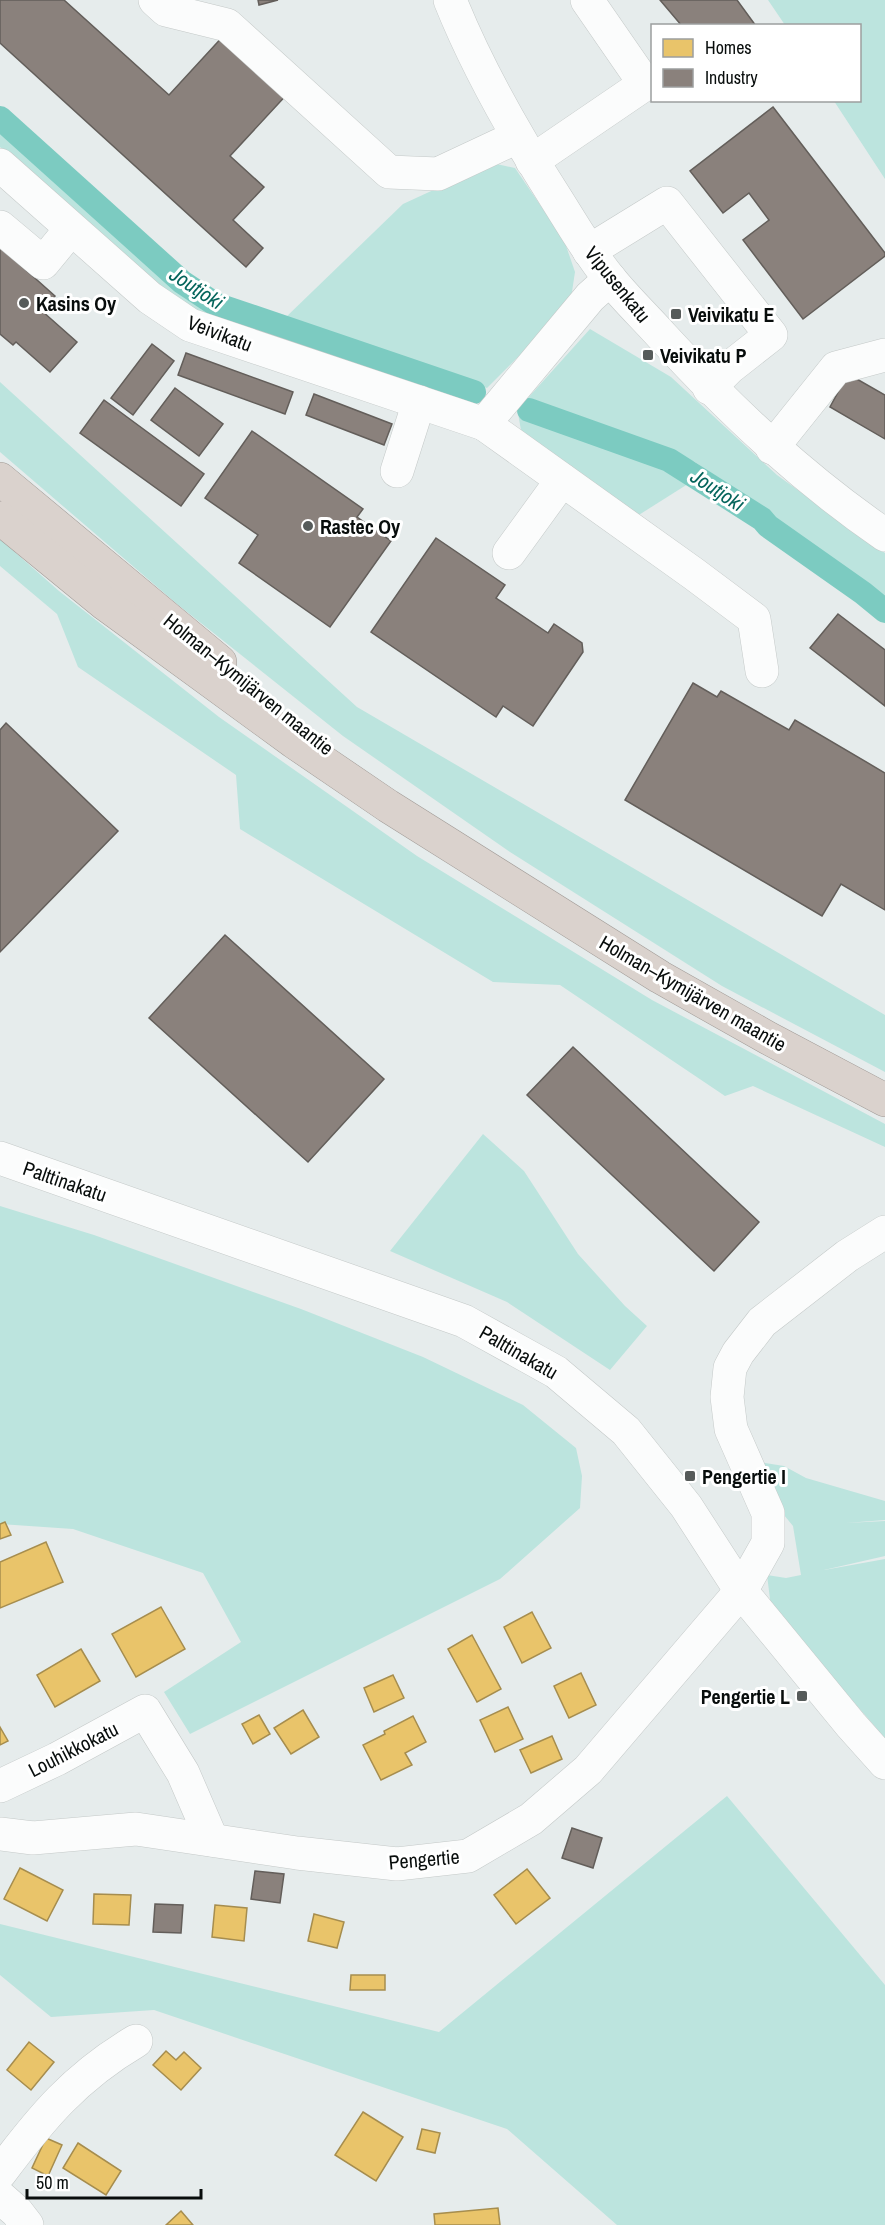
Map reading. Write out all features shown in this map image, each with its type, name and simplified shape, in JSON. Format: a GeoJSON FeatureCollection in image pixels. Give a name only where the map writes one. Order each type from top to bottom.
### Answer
{"type":"FeatureCollection","features":[{"type":"Feature","properties":{"kind":"highway","name":"Holman–Kymijärven maantie"},"geometry":{"type":"LineString","coordinates":[[0,479],[199,645],[342,759],[505,880]]}},
{"type":"Feature","properties":{"kind":"highway","name":"Holman–Kymijärven maantie"},"geometry":{"type":"LineString","coordinates":[[0,518],[105,604],[294,742],[388,807],[660,977],[885,1100]]}},
{"type":"Feature","properties":{"kind":"street"},"geometry":{"type":"LineString","coordinates":[[155,0],[166,10],[227,25],[389,172],[438,174],[525,149],[645,84],[587,0]]}},
{"type":"Feature","properties":{"kind":"street","name":"Vipusenkatu"},"geometry":{"type":"LineString","coordinates":[[450,0],[486,78],[525,149],[589,251],[610,279],[710,388],[772,447],[826,493],[885,534]]}},
{"type":"Feature","properties":{"kind":"street","name":"Veivikatu"},"geometry":{"type":"LineString","coordinates":[[0,165],[150,298],[190,325],[484,424],[754,619],[762,671]]}},
{"type":"Feature","properties":{"kind":"street"},"geometry":{"type":"LineString","coordinates":[[589,251],[667,203],[771,335],[729,368],[710,388]]}},
{"type":"Feature","properties":{"kind":"street"},"geometry":{"type":"LineString","coordinates":[[0,227],[43,263],[71,229]]}},
{"type":"Feature","properties":{"kind":"street"},"geometry":{"type":"LineString","coordinates":[[484,424],[590,297],[610,279]]}},
{"type":"Feature","properties":{"kind":"street"},"geometry":{"type":"LineString","coordinates":[[772,447],[836,368],[885,355]]}},
{"type":"Feature","properties":{"kind":"street"},"geometry":{"type":"LineString","coordinates":[[397,471],[419,402]]}},
{"type":"Feature","properties":{"kind":"street"},"geometry":{"type":"LineString","coordinates":[[509,553],[562,480]]}},
{"type":"Feature","properties":{"kind":"street","name":"Palttinakatu"},"geometry":{"type":"LineString","coordinates":[[0,1158],[464,1321],[556,1372],[626,1431],[686,1506],[741,1591],[885,1763]]}},
{"type":"Feature","properties":{"kind":"street","name":"Pengertie"},"geometry":{"type":"LineString","coordinates":[[0,1834],[33,1838],[136,1829],[297,1853],[397,1864],[468,1856],[531,1819],[588,1770],[741,1591],[768,1543],[768,1513],[731,1429],[727,1397],[730,1368],[738,1353],[762,1322],[847,1256],[885,1232]]}},
{"type":"Feature","properties":{"kind":"street","name":"Louhikkokatu"},"geometry":{"type":"LineString","coordinates":[[0,1786],[57,1760],[145,1711],[183,1773],[212,1840]]}},
{"type":"Feature","properties":{"kind":"street"},"geometry":{"type":"LineString","coordinates":[[0,2173],[37,2124],[66,2092],[109,2057],[136,2041]]}},
{"type":"Feature","properties":{"kind":"street"},"geometry":{"type":"LineString","coordinates":[[0,2197],[17,2212],[27,2225]]}},
{"type":"Feature","properties":{"kind":"green space"},"geometry":{"type":"Polygon","coordinates":[[[768,0],[885,0],[885,179],[835,102],[861,102],[861,24],[784,24],[768,0]]]}},
{"type":"Feature","properties":{"kind":"green space"},"geometry":{"type":"Polygon","coordinates":[[[0,129],[177,285],[214,308],[479,397],[454,404],[213,322],[152,284],[0,147],[0,129]]]}},
{"type":"Feature","properties":{"kind":"green space"},"geometry":{"type":"Polygon","coordinates":[[[492,163],[515,168],[564,240],[575,272],[570,305],[487,388],[283,320],[403,204],[492,163]]]}},
{"type":"Feature","properties":{"kind":"green space"},"geometry":{"type":"Polygon","coordinates":[[[590,329],[671,377],[777,475],[885,553],[885,601],[791,529],[695,462],[527,399],[590,329]]]}},
{"type":"Feature","properties":{"kind":"green space"},"geometry":{"type":"Polygon","coordinates":[[[0,382],[357,707],[885,1015],[885,1072],[722,986],[510,852],[343,736],[177,604],[0,452],[0,382]]]}},
{"type":"Feature","properties":{"kind":"green space"},"geometry":{"type":"Polygon","coordinates":[[[518,413],[632,451],[667,465],[691,482],[634,518],[522,436],[518,413]]]}},
{"type":"Feature","properties":{"kind":"green space"},"geometry":{"type":"Polygon","coordinates":[[[0,539],[59,591],[219,717],[417,856],[652,1000],[885,1124],[885,1147],[753,1086],[725,1096],[560,985],[493,982],[240,829],[236,775],[78,667],[57,614],[0,566],[0,539]]]}},
{"type":"Feature","properties":{"kind":"green space"},"geometry":{"type":"Polygon","coordinates":[[[483,1134],[524,1171],[578,1254],[625,1306],[647,1326],[610,1370],[507,1302],[390,1251],[483,1134]]]}},
{"type":"Feature","properties":{"kind":"green space"},"geometry":{"type":"Polygon","coordinates":[[[0,1206],[94,1235],[301,1309],[423,1357],[523,1405],[576,1448],[582,1476],[580,1508],[500,1579],[190,1734],[164,1692],[241,1642],[203,1573],[73,1529],[0,1524],[0,1206]]]}},
{"type":"Feature","properties":{"kind":"green space"},"geometry":{"type":"Polygon","coordinates":[[[758,1462],[784,1466],[806,1478],[885,1501],[885,1520],[846,1523],[885,1521],[885,1556],[824,1570],[885,1559],[885,1738],[771,1607],[767,1575],[786,1578],[801,1575],[793,1526],[761,1487],[758,1462]]]}},
{"type":"Feature","properties":{"kind":"green space"},"geometry":{"type":"Polygon","coordinates":[[[727,1796],[885,1985],[885,2225],[617,2225],[507,2129],[154,2010],[51,2017],[0,1975],[0,1924],[439,2032],[727,1796]]]}},
{"type":"Feature","properties":{"kind":"building: Homes"},"geometry":{"type":"Polygon","coordinates":[[[5,1522],[11,1535],[0,1539],[0,1524],[5,1522]]]}},
{"type":"Feature","properties":{"kind":"building: Homes"},"geometry":{"type":"Polygon","coordinates":[[[46,1542],[63,1582],[0,1608],[0,1562],[46,1542]]]}},
{"type":"Feature","properties":{"kind":"building: Homes"},"geometry":{"type":"Polygon","coordinates":[[[161,1607],[185,1649],[136,1677],[112,1634],[161,1607]]]}},
{"type":"Feature","properties":{"kind":"building: Homes"},"geometry":{"type":"Polygon","coordinates":[[[532,1612],[551,1648],[522,1663],[504,1627],[532,1612]]]}},
{"type":"Feature","properties":{"kind":"building: Homes"},"geometry":{"type":"Polygon","coordinates":[[[472,1635],[501,1689],[477,1702],[448,1649],[472,1635]]]}},
{"type":"Feature","properties":{"kind":"building: Homes"},"geometry":{"type":"Polygon","coordinates":[[[81,1649],[100,1681],[55,1707],[37,1675],[81,1649]]]}},
{"type":"Feature","properties":{"kind":"building: Homes"},"geometry":{"type":"Polygon","coordinates":[[[581,1673],[596,1705],[569,1718],[554,1686],[581,1673]]]}},
{"type":"Feature","properties":{"kind":"building: Homes"},"geometry":{"type":"Polygon","coordinates":[[[393,1675],[404,1698],[374,1712],[364,1688],[393,1675]]]}},
{"type":"Feature","properties":{"kind":"building: Homes"},"geometry":{"type":"Polygon","coordinates":[[[508,1707],[523,1739],[495,1752],[480,1720],[508,1707]]]}},
{"type":"Feature","properties":{"kind":"building: Homes"},"geometry":{"type":"Polygon","coordinates":[[[303,1710],[319,1737],[291,1754],[274,1728],[303,1710]]]}},
{"type":"Feature","properties":{"kind":"building: Homes"},"geometry":{"type":"Polygon","coordinates":[[[259,1715],[270,1734],[253,1744],[242,1724],[259,1715]]]}},
{"type":"Feature","properties":{"kind":"building: Homes"},"geometry":{"type":"Polygon","coordinates":[[[413,1716],[426,1742],[405,1753],[412,1765],[381,1780],[363,1745],[413,1716]]]}},
{"type":"Feature","properties":{"kind":"building: Homes"},"geometry":{"type":"Polygon","coordinates":[[[0,1727],[8,1741],[0,1745],[0,1727]]]}},
{"type":"Feature","properties":{"kind":"building: Homes"},"geometry":{"type":"Polygon","coordinates":[[[552,1736],[562,1759],[531,1773],[520,1750],[552,1736]]]}},
{"type":"Feature","properties":{"kind":"building: Homes"},"geometry":{"type":"Polygon","coordinates":[[[20,1868],[63,1890],[47,1921],[4,1899],[20,1868]]]}},
{"type":"Feature","properties":{"kind":"building: Homes"},"geometry":{"type":"Polygon","coordinates":[[[527,1869],[550,1898],[516,1924],[494,1895],[527,1869]]]}},
{"type":"Feature","properties":{"kind":"building: Homes"},"geometry":{"type":"Polygon","coordinates":[[[94,1894],[131,1895],[129,1925],[93,1924],[94,1894]]]}},
{"type":"Feature","properties":{"kind":"building: Homes"},"geometry":{"type":"Polygon","coordinates":[[[215,1905],[247,1908],[244,1941],[212,1937],[215,1905]]]}},
{"type":"Feature","properties":{"kind":"building: Homes"},"geometry":{"type":"Polygon","coordinates":[[[314,1914],[344,1922],[337,1948],[308,1941],[314,1914]]]}},
{"type":"Feature","properties":{"kind":"building: Homes"},"geometry":{"type":"Polygon","coordinates":[[[351,1975],[385,1975],[385,1990],[350,1990],[351,1975]]]}},
{"type":"Feature","properties":{"kind":"building: Homes"},"geometry":{"type":"Polygon","coordinates":[[[29,2042],[54,2062],[31,2090],[7,2070],[29,2042]]]}},
{"type":"Feature","properties":{"kind":"building: Homes"},"geometry":{"type":"Polygon","coordinates":[[[166,2051],[176,2060],[184,2052],[201,2068],[181,2090],[153,2065],[166,2051]]]}},
{"type":"Feature","properties":{"kind":"building: Homes"},"geometry":{"type":"Polygon","coordinates":[[[363,2112],[403,2137],[376,2181],[335,2155],[363,2112]]]}},
{"type":"Feature","properties":{"kind":"building: Homes"},"geometry":{"type":"Polygon","coordinates":[[[422,2129],[440,2133],[435,2153],[417,2149],[422,2129]]]}},
{"type":"Feature","properties":{"kind":"building: Homes"},"geometry":{"type":"Polygon","coordinates":[[[46,2138],[62,2145],[48,2176],[32,2168],[46,2138]]]}},
{"type":"Feature","properties":{"kind":"building: Homes"},"geometry":{"type":"Polygon","coordinates":[[[78,2143],[121,2171],[106,2195],[63,2168],[78,2143]]]}},
{"type":"Feature","properties":{"kind":"building: Homes"},"geometry":{"type":"Polygon","coordinates":[[[498,2208],[500,2225],[435,2225],[434,2214],[498,2208]]]}},
{"type":"Feature","properties":{"kind":"building: Homes"},"geometry":{"type":"Polygon","coordinates":[[[181,2211],[193,2225],[166,2225],[181,2211]]]}},
{"type":"Feature","properties":{"kind":"building: Industry"},"geometry":{"type":"Polygon","coordinates":[[[0,0],[64,0],[169,95],[226,33],[290,91],[230,156],[264,187],[233,220],[263,248],[246,267],[0,43],[0,0]]]}},
{"type":"Feature","properties":{"kind":"building: Industry"},"geometry":{"type":"Polygon","coordinates":[[[258,0],[278,0],[259,5],[258,0]]]}},
{"type":"Feature","properties":{"kind":"building: Industry"},"geometry":{"type":"Polygon","coordinates":[[[660,0],[737,0],[755,24],[680,24],[660,0]]]}},
{"type":"Feature","properties":{"kind":"building: Industry"},"geometry":{"type":"Polygon","coordinates":[[[773,107],[885,253],[885,256],[803,319],[743,240],[769,220],[749,193],[723,213],[690,171],[773,107]]]}},
{"type":"Feature","properties":{"kind":"building: Industry","name":"Kasins Oy"},"geometry":{"type":"Polygon","coordinates":[[[0,247],[55,296],[42,311],[77,342],[50,372],[16,342],[13,345],[0,334],[0,247]]]}},
{"type":"Feature","properties":{"kind":"building: Industry"},"geometry":{"type":"Polygon","coordinates":[[[152,344],[174,361],[133,415],[111,398],[152,344]]]}},
{"type":"Feature","properties":{"kind":"building: Industry"},"geometry":{"type":"Polygon","coordinates":[[[186,353],[293,392],[285,414],[178,375],[186,353]]]}},
{"type":"Feature","properties":{"kind":"building: Industry"},"geometry":{"type":"Polygon","coordinates":[[[848,374],[885,395],[885,439],[830,407],[848,374]]]}},
{"type":"Feature","properties":{"kind":"building: Industry"},"geometry":{"type":"Polygon","coordinates":[[[175,388],[223,424],[199,456],[151,420],[175,388]]]}},
{"type":"Feature","properties":{"kind":"building: Industry"},"geometry":{"type":"Polygon","coordinates":[[[314,394],[392,424],[384,445],[306,415],[314,394]]]}},
{"type":"Feature","properties":{"kind":"building: Industry"},"geometry":{"type":"Polygon","coordinates":[[[104,400],[204,474],[181,506],[80,433],[104,400]]]}},
{"type":"Feature","properties":{"kind":"building: Industry","name":"Rastec Oy"},"geometry":{"type":"Polygon","coordinates":[[[252,431],[363,509],[357,517],[391,541],[330,627],[239,563],[258,535],[205,498],[252,431]]]}},
{"type":"Feature","properties":{"kind":"building: Industry"},"geometry":{"type":"Polygon","coordinates":[[[436,538],[505,585],[496,598],[548,633],[554,624],[582,643],[583,652],[533,726],[503,706],[496,717],[371,632],[436,538]]]}},
{"type":"Feature","properties":{"kind":"building: Industry"},"geometry":{"type":"Polygon","coordinates":[[[838,614],[885,650],[885,706],[810,648],[838,614]]]}},
{"type":"Feature","properties":{"kind":"building: Industry"},"geometry":{"type":"Polygon","coordinates":[[[693,683],[717,697],[721,691],[789,730],[795,720],[885,773],[885,910],[841,884],[822,916],[625,800],[693,683]]]}},
{"type":"Feature","properties":{"kind":"building: Industry"},"geometry":{"type":"Polygon","coordinates":[[[6,723],[118,831],[0,952],[0,730],[6,723]]]}},
{"type":"Feature","properties":{"kind":"building: Industry"},"geometry":{"type":"Polygon","coordinates":[[[225,935],[384,1079],[308,1162],[149,1018],[225,935]]]}},
{"type":"Feature","properties":{"kind":"building: Industry"},"geometry":{"type":"Polygon","coordinates":[[[573,1047],[759,1222],[714,1271],[527,1095],[573,1047]]]}},
{"type":"Feature","properties":{"kind":"building: Industry"},"geometry":{"type":"Polygon","coordinates":[[[572,1828],[602,1838],[593,1868],[562,1858],[572,1828]]]}},
{"type":"Feature","properties":{"kind":"building: Industry"},"geometry":{"type":"Polygon","coordinates":[[[255,1871],[284,1874],[280,1903],[251,1899],[255,1871]]]}},
{"type":"Feature","properties":{"kind":"building: Industry"},"geometry":{"type":"Polygon","coordinates":[[[155,1904],[183,1905],[181,1933],[153,1932],[155,1904]]]}},
{"type":"Feature","properties":{"kind":"waterway","name":"Joutjoki"},"geometry":{"type":"LineString","coordinates":[[0,118],[182,282],[215,304],[474,392]]}},
{"type":"Feature","properties":{"kind":"waterway","name":"Joutjoki"},"geometry":{"type":"LineString","coordinates":[[529,410],[669,460],[762,519],[768,526],[885,611]]}},
{"type":"Feature","properties":{"kind":"place","name":"Kasins Oy"},"geometry":{"type":"Point","coordinates":[24,303]}},
{"type":"Feature","properties":{"kind":"place","name":"Veivikatu E"},"geometry":{"type":"Point","coordinates":[676,314]}},
{"type":"Feature","properties":{"kind":"place","name":"Veivikatu P"},"geometry":{"type":"Point","coordinates":[648,355]}},
{"type":"Feature","properties":{"kind":"place","name":"Rastec Oy"},"geometry":{"type":"Point","coordinates":[308,526]}},
{"type":"Feature","properties":{"kind":"place","name":"Pengertie I"},"geometry":{"type":"Point","coordinates":[690,1476]}},
{"type":"Feature","properties":{"kind":"place","name":"Pengertie L"},"geometry":{"type":"Point","coordinates":[802,1696]}}]}
